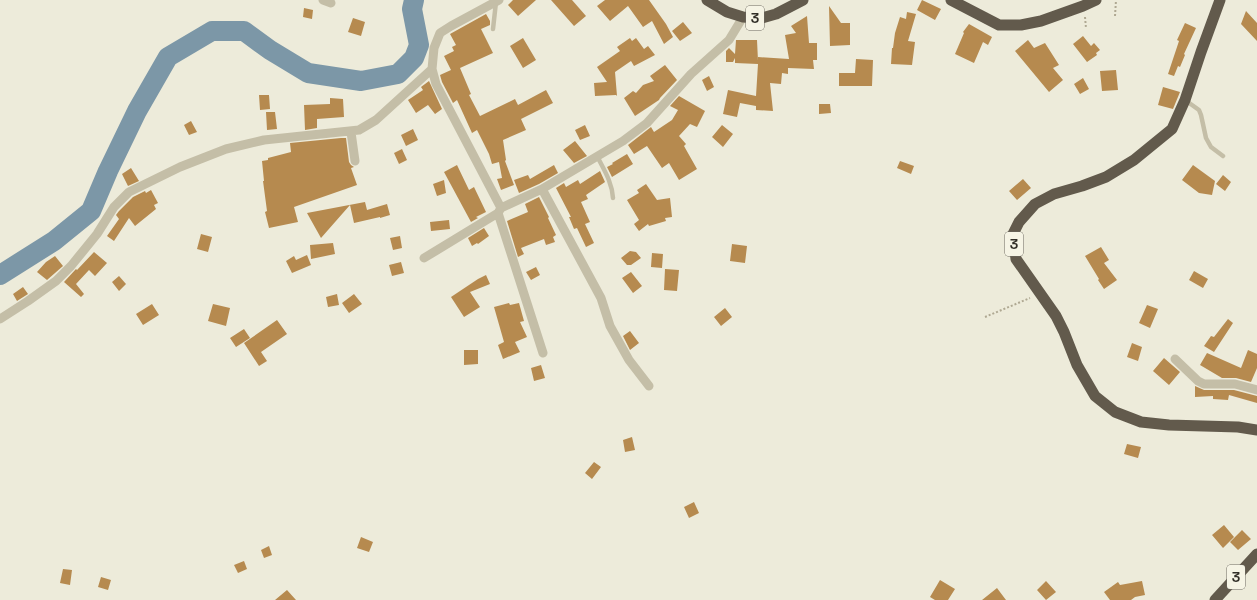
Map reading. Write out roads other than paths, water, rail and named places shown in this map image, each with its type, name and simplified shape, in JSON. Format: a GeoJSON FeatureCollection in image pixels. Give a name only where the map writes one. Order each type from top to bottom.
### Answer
{"type":"FeatureCollection","features":[{"type":"Feature","properties":{"kind":"highway","name":"3"},"geometry":{"type":"LineString","coordinates":[[707,0],[727,12],[742,16],[762,18],[776,14],[803,0]]}},
{"type":"Feature","properties":{"kind":"highway"},"geometry":{"type":"LineString","coordinates":[[951,0],[999,25],[1021,25],[1041,21],[1084,6],[1096,0]]}},
{"type":"Feature","properties":{"kind":"highway","name":"3"},"geometry":{"type":"LineString","coordinates":[[1220,0],[1185,100],[1172,129],[1134,160],[1106,177],[1054,194],[1035,204],[1019,222],[1013,234],[1016,259],[1039,294],[1056,316],[1077,365],[1095,396],[1115,412],[1141,422],[1169,425],[1238,427],[1257,430]]}},
{"type":"Feature","properties":{"kind":"highway","name":"3"},"geometry":{"type":"LineString","coordinates":[[1216,600],[1257,554]]}},
{"type":"Feature","properties":{"kind":"street"},"geometry":{"type":"LineString","coordinates":[[498,1],[440,33],[434,48],[432,69],[436,84],[500,211],[543,353]]}},
{"type":"Feature","properties":{"kind":"street"},"geometry":{"type":"LineString","coordinates":[[424,258],[500,211],[623,141],[647,123],[692,74],[729,40],[742,16]]}},
{"type":"Feature","properties":{"kind":"street"},"geometry":{"type":"LineString","coordinates":[[0,319],[56,281],[71,266],[97,234],[114,207],[129,192],[180,167],[226,149],[264,140],[359,130],[376,120],[432,69]]}},
{"type":"Feature","properties":{"kind":"street"},"geometry":{"type":"LineString","coordinates":[[351,132],[355,160]]}},
{"type":"Feature","properties":{"kind":"street"},"geometry":{"type":"LineString","coordinates":[[542,188],[601,298],[610,326],[629,360],[649,386]]}},
{"type":"Feature","properties":{"kind":"street"},"geometry":{"type":"LineString","coordinates":[[1175,359],[1198,381],[1204,384],[1235,384],[1257,390]]}},
{"type":"Feature","properties":{"kind":"lane"},"geometry":{"type":"LineString","coordinates":[[494,29],[498,1]]}},
{"type":"Feature","properties":{"kind":"lane"},"geometry":{"type":"LineString","coordinates":[[1185,100],[1202,115],[1208,142],[1223,156]]}},
{"type":"Feature","properties":{"kind":"lane"},"geometry":{"type":"LineString","coordinates":[[597,156],[608,176],[612,188],[613,198]]}},
{"type":"Feature","properties":{"kind":"waterway"},"geometry":{"type":"LineString","coordinates":[[0,275],[54,241],[91,211],[108,171],[137,111],[168,57],[212,31],[244,31],[270,50],[308,73],[361,81],[398,74],[414,58],[419,45],[412,9],[414,0]]}}]}
